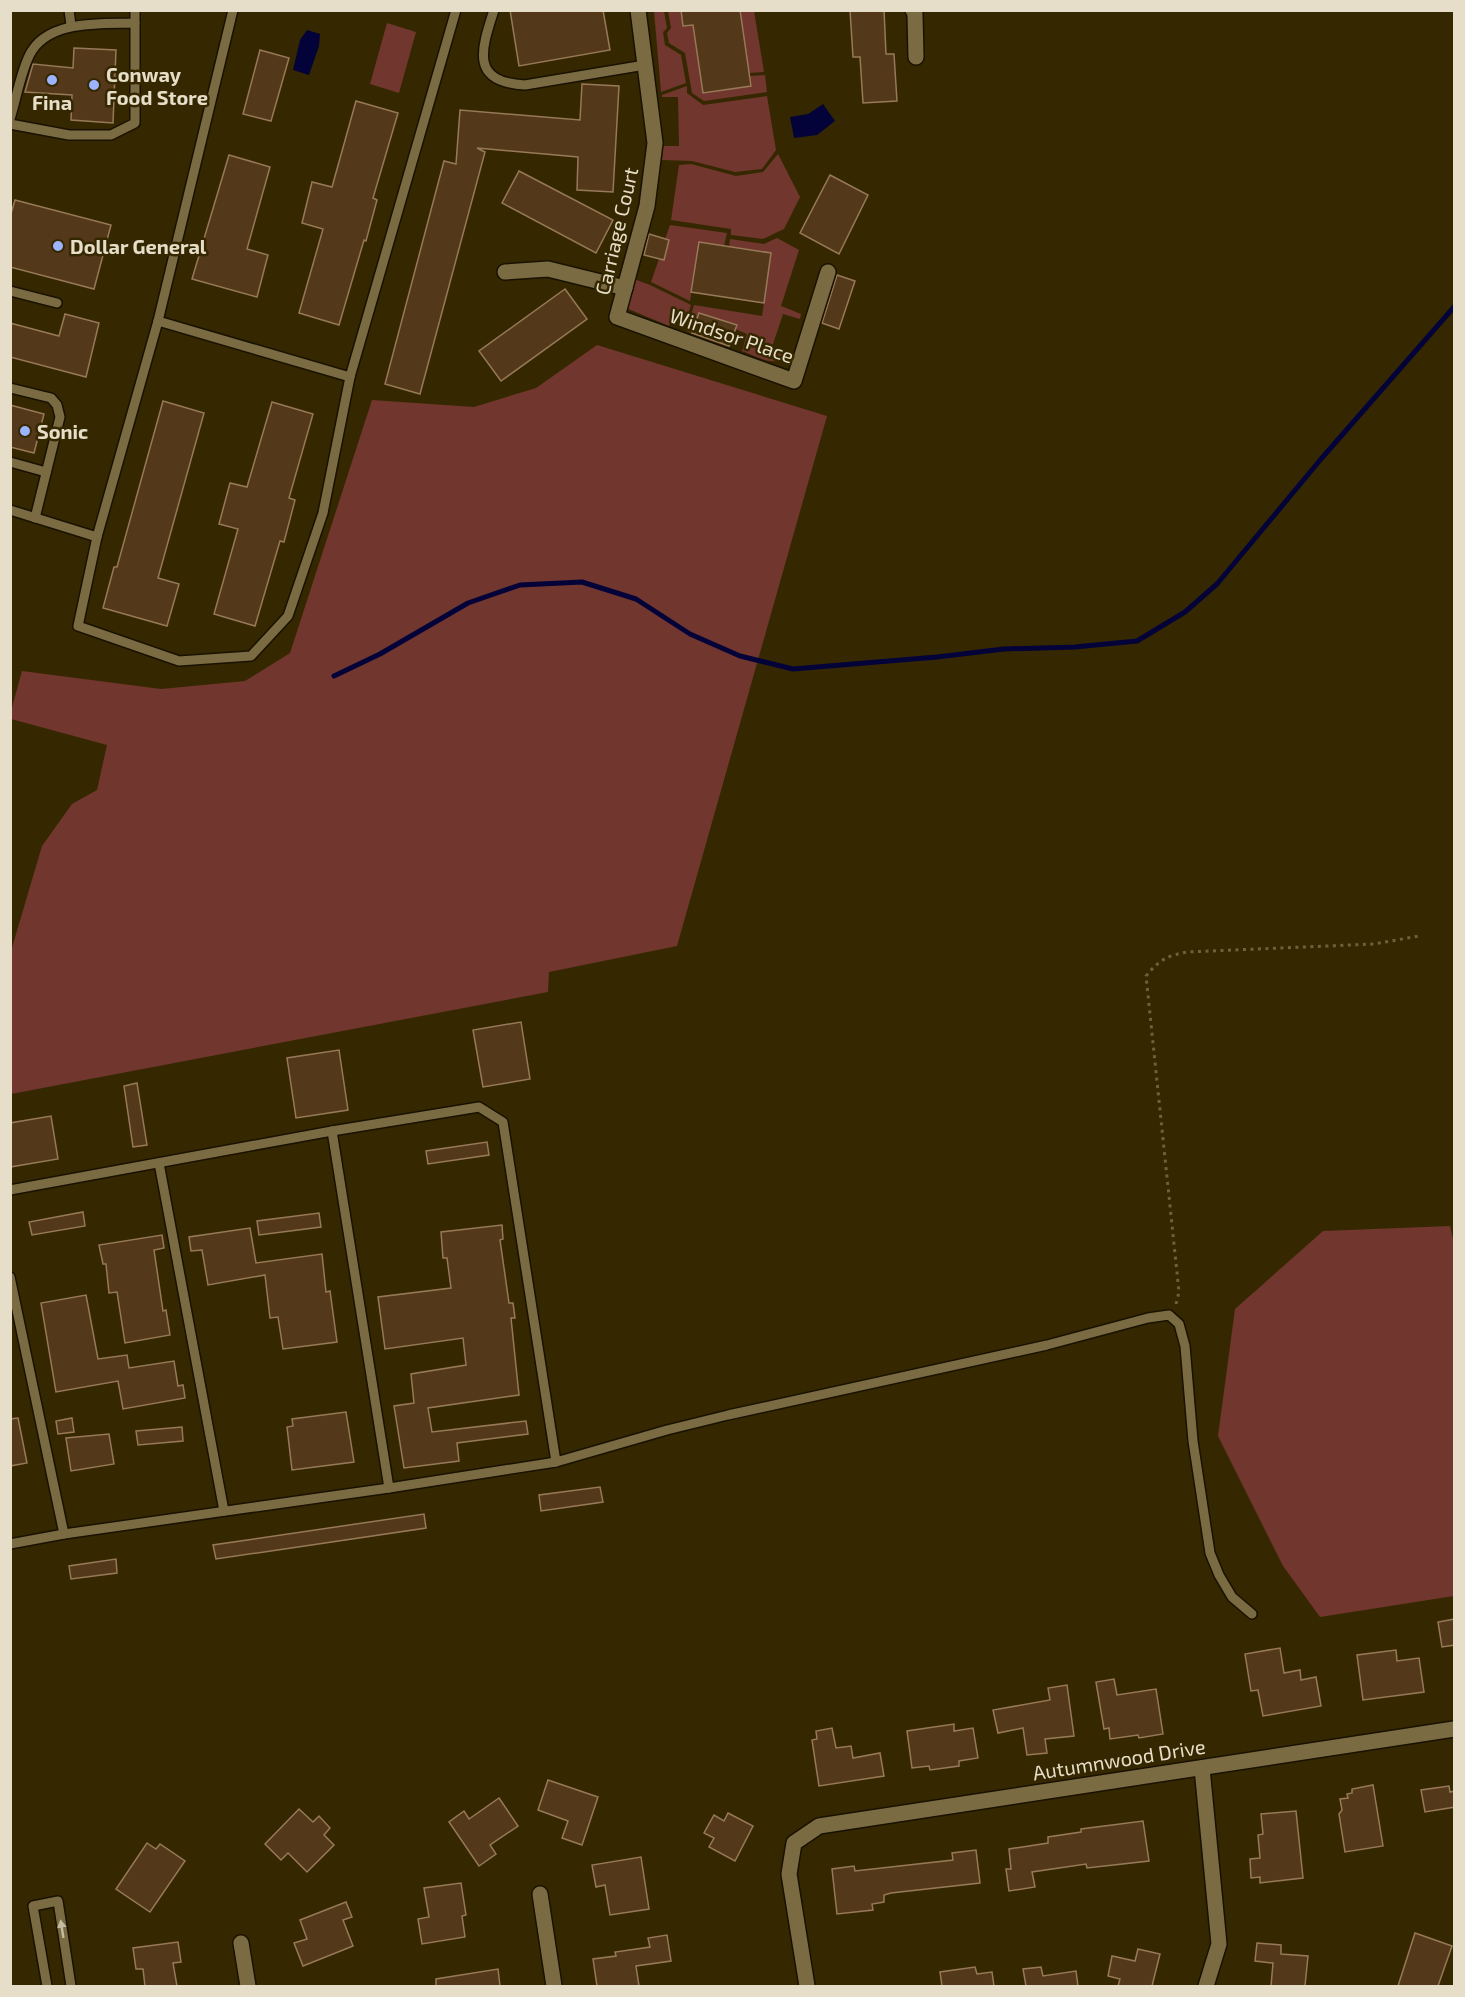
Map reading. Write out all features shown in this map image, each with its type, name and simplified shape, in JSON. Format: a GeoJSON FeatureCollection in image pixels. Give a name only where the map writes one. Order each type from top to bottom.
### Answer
{"type":"FeatureCollection","features":[{"type":"Feature","properties":{"kind":"street","name":"Carriage Court"},"geometry":{"type":"LineString","coordinates":[[617,317],[647,206],[655,143],[638,10]]}},
{"type":"Feature","properties":{"kind":"street"},"geometry":{"type":"LineString","coordinates":[[913,10],[916,57]]}},
{"type":"Feature","properties":{"kind":"street"},"geometry":{"type":"LineString","coordinates":[[505,272],[548,269],[625,288]]}},
{"type":"Feature","properties":{"kind":"street","name":"Windsor Place"},"geometry":{"type":"LineString","coordinates":[[617,317],[794,381],[828,272]]}},
{"type":"Feature","properties":{"kind":"street","name":"Autumnwood Drive"},"geometry":{"type":"LineString","coordinates":[[807,1986],[789,1874],[795,1843],[819,1826],[1455,1729]]}},
{"type":"Feature","properties":{"kind":"street"},"geometry":{"type":"LineString","coordinates":[[1202,1768],[1220,1944],[1206,1986]]}},
{"type":"Feature","properties":{"kind":"street"},"geometry":{"type":"LineString","coordinates":[[540,1894],[554,1986]]}},
{"type":"Feature","properties":{"kind":"street"},"geometry":{"type":"LineString","coordinates":[[242,1943],[248,1986]]}},
{"type":"Feature","properties":{"kind":"lane"},"geometry":{"type":"LineString","coordinates":[[69,10],[71,25]]}},
{"type":"Feature","properties":{"kind":"lane"},"geometry":{"type":"LineString","coordinates":[[135,10],[135,23],[135,123],[111,135],[69,135],[10,122],[29,55],[43,39],[71,25],[135,23]]}},
{"type":"Feature","properties":{"kind":"lane"},"geometry":{"type":"LineString","coordinates":[[233,10],[158,321],[97,537],[78,626],[179,661],[251,656],[288,616],[323,513],[350,377],[456,10]]}},
{"type":"Feature","properties":{"kind":"lane"},"geometry":{"type":"LineString","coordinates":[[494,10],[483,43],[484,64],[491,76],[508,84],[525,85],[645,65]]}},
{"type":"Feature","properties":{"kind":"lane"},"geometry":{"type":"LineString","coordinates":[[10,291],[57,303]]}},
{"type":"Feature","properties":{"kind":"lane"},"geometry":{"type":"LineString","coordinates":[[158,321],[350,377]]}},
{"type":"Feature","properties":{"kind":"lane"},"geometry":{"type":"LineString","coordinates":[[10,388],[51,398],[57,405],[60,417],[35,518]]}},
{"type":"Feature","properties":{"kind":"lane"},"geometry":{"type":"LineString","coordinates":[[10,462],[46,472]]}},
{"type":"Feature","properties":{"kind":"lane"},"geometry":{"type":"LineString","coordinates":[[10,510],[97,537]]}},
{"type":"Feature","properties":{"kind":"lane"},"geometry":{"type":"LineString","coordinates":[[10,1190],[332,1131],[479,1107],[503,1122],[556,1462]]}},
{"type":"Feature","properties":{"kind":"lane"},"geometry":{"type":"LineString","coordinates":[[332,1131],[388,1488]]}},
{"type":"Feature","properties":{"kind":"lane"},"geometry":{"type":"LineString","coordinates":[[159,1163],[224,1511]]}},
{"type":"Feature","properties":{"kind":"lane"},"geometry":{"type":"LineString","coordinates":[[10,1277],[64,1534]]}},
{"type":"Feature","properties":{"kind":"lane"},"geometry":{"type":"LineString","coordinates":[[10,1544],[64,1534],[556,1462],[668,1430],[788,1400],[1047,1345],[1149,1318],[1169,1315],[1174,1317],[1179,1324],[1185,1346],[1193,1441],[1210,1553],[1232,1597],[1252,1614]]}},
{"type":"Feature","properties":{"kind":"lane"},"geometry":{"type":"LineString","coordinates":[[47,1986],[33,1906],[58,1901],[71,1986]]}},
{"type":"Feature","properties":{"kind":"path"},"geometry":{"type":"LineString","coordinates":[[1174,1317],[1179,1292],[1146,976],[1156,963],[1168,956],[1187,952],[1374,944],[1419,936]]}},
{"type":"Feature","properties":{"kind":"shaded area"},"geometry":{"type":"Polygon","coordinates":[[[654,11],[664,11],[667,28],[663,32],[665,45],[681,55],[686,83],[661,92],[654,11]]]}},
{"type":"Feature","properties":{"kind":"shaded area"},"geometry":{"type":"Polygon","coordinates":[[[668,11],[681,11],[683,26],[693,25],[703,93],[751,86],[750,76],[765,75],[767,92],[704,101],[692,93],[685,53],[669,43],[667,33],[671,28],[668,11]]]}},
{"type":"Feature","properties":{"kind":"shaded area"},"geometry":{"type":"Polygon","coordinates":[[[740,11],[754,11],[764,72],[749,73],[740,11]]]}},
{"type":"Feature","properties":{"kind":"shaded area"},"geometry":{"type":"Polygon","coordinates":[[[387,23],[416,32],[399,93],[370,84],[387,23]]]}},
{"type":"Feature","properties":{"kind":"shaded area"},"geometry":{"type":"Polygon","coordinates":[[[307,30],[320,34],[319,46],[309,75],[293,70],[300,40],[307,30]]]}},
{"type":"Feature","properties":{"kind":"shaded area"},"geometry":{"type":"Polygon","coordinates":[[[687,86],[687,93],[703,105],[767,96],[776,150],[762,169],[735,172],[692,161],[662,160],[663,146],[679,146],[678,97],[662,97],[662,95],[687,86]]]}},
{"type":"Feature","properties":{"kind":"shaded area"},"geometry":{"type":"Polygon","coordinates":[[[823,104],[835,121],[817,135],[794,138],[790,117],[808,114],[823,104]]]}},
{"type":"Feature","properties":{"kind":"shaded area"},"geometry":{"type":"Polygon","coordinates":[[[778,154],[800,197],[784,229],[763,239],[731,235],[731,229],[671,220],[679,165],[691,164],[736,176],[763,172],[778,154]]]}},
{"type":"Feature","properties":{"kind":"shaded area"},"geometry":{"type":"Polygon","coordinates":[[[670,225],[727,233],[724,246],[699,243],[690,301],[651,282],[659,259],[664,260],[669,240],[665,239],[670,225]]]}},
{"type":"Feature","properties":{"kind":"shaded area"},"geometry":{"type":"Polygon","coordinates":[[[777,238],[799,250],[781,306],[801,314],[800,319],[783,314],[771,350],[787,356],[771,361],[742,351],[747,334],[735,329],[736,325],[699,313],[692,333],[686,331],[694,305],[762,316],[771,253],[729,247],[730,239],[764,244],[777,238]]]}},
{"type":"Feature","properties":{"kind":"shaded area"},"geometry":{"type":"Polygon","coordinates":[[[634,279],[691,305],[688,314],[676,310],[669,326],[626,308],[634,279]]]}},
{"type":"Feature","properties":{"kind":"shaded area"},"geometry":{"type":"Polygon","coordinates":[[[597,345],[827,416],[677,946],[549,972],[548,992],[11,1094],[11,951],[42,846],[72,804],[97,790],[107,745],[11,719],[22,671],[161,689],[245,681],[290,653],[372,400],[474,407],[536,388],[597,345]]]}},
{"type":"Feature","properties":{"kind":"shaded area"},"geometry":{"type":"Polygon","coordinates":[[[1450,1226],[1454,1243],[1454,1596],[1320,1617],[1283,1566],[1218,1436],[1235,1309],[1323,1231],[1450,1226]]]}},
{"type":"Feature","properties":{"kind":"building"},"geometry":{"type":"Polygon","coordinates":[[[510,10],[603,10],[610,50],[519,66],[510,10]]]}},
{"type":"Feature","properties":{"kind":"building"},"geometry":{"type":"Polygon","coordinates":[[[681,10],[740,10],[751,86],[703,93],[693,25],[683,26],[681,10]]]}},
{"type":"Feature","properties":{"kind":"building"},"geometry":{"type":"Polygon","coordinates":[[[850,10],[884,10],[886,54],[894,54],[897,101],[863,103],[860,57],[853,57],[850,10]]]}},
{"type":"Feature","properties":{"kind":"building","name":"Conway Food Store"},"geometry":{"type":"Polygon","coordinates":[[[74,48],[116,50],[113,123],[71,120],[72,95],[25,92],[33,64],[73,68],[74,48]]]}},
{"type":"Feature","properties":{"kind":"building"},"geometry":{"type":"Polygon","coordinates":[[[260,50],[289,58],[271,121],[243,114],[260,50]]]}},
{"type":"Feature","properties":{"kind":"building"},"geometry":{"type":"Polygon","coordinates":[[[582,84],[619,86],[613,192],[577,190],[578,157],[477,148],[485,152],[420,394],[385,384],[444,161],[456,164],[460,110],[580,120],[582,84]]]}},
{"type":"Feature","properties":{"kind":"building"},"geometry":{"type":"Polygon","coordinates":[[[356,101],[398,113],[373,198],[377,200],[366,241],[364,240],[339,325],[299,313],[323,229],[302,223],[312,182],[332,187],[356,101]]]}},
{"type":"Feature","properties":{"kind":"building"},"geometry":{"type":"Polygon","coordinates":[[[229,155],[270,167],[247,249],[268,255],[257,297],[192,279],[229,155]]]}},
{"type":"Feature","properties":{"kind":"building"},"geometry":{"type":"Polygon","coordinates":[[[519,171],[613,220],[596,253],[502,203],[519,171]]]}},
{"type":"Feature","properties":{"kind":"building"},"geometry":{"type":"Polygon","coordinates":[[[830,175],[868,195],[839,254],[800,233],[830,175]]]}},
{"type":"Feature","properties":{"kind":"building","name":"Dollar General"},"geometry":{"type":"Polygon","coordinates":[[[15,200],[111,225],[94,289],[10,267],[10,217],[15,200]]]}},
{"type":"Feature","properties":{"kind":"building"},"geometry":{"type":"Polygon","coordinates":[[[649,234],[669,240],[664,260],[644,255],[649,234]]]}},
{"type":"Feature","properties":{"kind":"building"},"geometry":{"type":"Polygon","coordinates":[[[699,242],[771,253],[764,303],[691,292],[699,242]]]}},
{"type":"Feature","properties":{"kind":"building"},"geometry":{"type":"Polygon","coordinates":[[[837,275],[855,281],[839,329],[822,323],[837,275]]]}},
{"type":"Feature","properties":{"kind":"building"},"geometry":{"type":"Polygon","coordinates":[[[565,289],[587,319],[501,381],[479,351],[565,289]]]}},
{"type":"Feature","properties":{"kind":"building"},"geometry":{"type":"Polygon","coordinates":[[[699,313],[737,325],[729,346],[692,333],[699,313]]]}},
{"type":"Feature","properties":{"kind":"building"},"geometry":{"type":"Polygon","coordinates":[[[65,314],[99,323],[86,377],[10,357],[10,323],[59,336],[65,314]]]}},
{"type":"Feature","properties":{"kind":"building"},"geometry":{"type":"Polygon","coordinates":[[[163,401],[204,413],[158,578],[179,584],[167,626],[103,608],[114,567],[117,567],[163,401]]]}},
{"type":"Feature","properties":{"kind":"building"},"geometry":{"type":"Polygon","coordinates":[[[272,402],[313,414],[289,498],[295,500],[284,542],[280,541],[255,626],[214,614],[238,529],[219,524],[230,483],[247,487],[272,402]]]}},
{"type":"Feature","properties":{"kind":"building","name":"Sonic"},"geometry":{"type":"Polygon","coordinates":[[[10,405],[44,414],[34,453],[10,447],[10,405]]]}},
{"type":"Feature","properties":{"kind":"building"},"geometry":{"type":"Polygon","coordinates":[[[521,1022],[530,1079],[483,1087],[473,1030],[521,1022]]]}},
{"type":"Feature","properties":{"kind":"building"},"geometry":{"type":"Polygon","coordinates":[[[339,1050],[348,1110],[296,1118],[287,1058],[339,1050]]]}},
{"type":"Feature","properties":{"kind":"building"},"geometry":{"type":"Polygon","coordinates":[[[137,1083],[147,1145],[133,1147],[124,1086],[137,1083]]]}},
{"type":"Feature","properties":{"kind":"building"},"geometry":{"type":"Polygon","coordinates":[[[51,1116],[58,1159],[10,1167],[10,1123],[51,1116]]]}},
{"type":"Feature","properties":{"kind":"building"},"geometry":{"type":"Polygon","coordinates":[[[487,1142],[489,1155],[428,1164],[426,1151],[487,1142]]]}},
{"type":"Feature","properties":{"kind":"building"},"geometry":{"type":"Polygon","coordinates":[[[83,1212],[85,1226],[32,1235],[29,1222],[83,1212]]]}},
{"type":"Feature","properties":{"kind":"building"},"geometry":{"type":"Polygon","coordinates":[[[319,1213],[321,1227],[259,1235],[257,1221],[319,1213]]]}},
{"type":"Feature","properties":{"kind":"building"},"geometry":{"type":"Polygon","coordinates":[[[502,1225],[503,1239],[500,1240],[509,1303],[513,1303],[515,1318],[511,1318],[519,1395],[428,1408],[432,1432],[526,1421],[528,1434],[457,1443],[459,1461],[404,1468],[394,1406],[414,1403],[411,1374],[466,1365],[463,1338],[385,1349],[378,1297],[451,1288],[447,1258],[443,1258],[441,1232],[502,1225]]]}},
{"type":"Feature","properties":{"kind":"building"},"geometry":{"type":"Polygon","coordinates":[[[250,1228],[256,1263],[322,1254],[326,1292],[330,1291],[337,1342],[283,1349],[278,1317],[270,1318],[265,1275],[208,1285],[202,1250],[191,1251],[189,1237],[250,1228]]]}},
{"type":"Feature","properties":{"kind":"building"},"geometry":{"type":"Polygon","coordinates":[[[162,1235],[164,1248],[154,1250],[163,1311],[166,1310],[170,1335],[125,1343],[117,1292],[109,1293],[106,1264],[103,1264],[99,1245],[162,1235]]]}},
{"type":"Feature","properties":{"kind":"building"},"geometry":{"type":"Polygon","coordinates":[[[86,1295],[98,1359],[127,1355],[129,1368],[174,1361],[178,1386],[183,1385],[185,1398],[123,1409],[118,1381],[56,1392],[41,1303],[86,1295]]]}},
{"type":"Feature","properties":{"kind":"building"},"geometry":{"type":"Polygon","coordinates":[[[346,1412],[354,1462],[292,1470],[287,1427],[293,1426],[292,1419],[346,1412]]]}},
{"type":"Feature","properties":{"kind":"building"},"geometry":{"type":"Polygon","coordinates":[[[18,1418],[27,1463],[10,1466],[10,1419],[18,1418]]]}},
{"type":"Feature","properties":{"kind":"building"},"geometry":{"type":"Polygon","coordinates":[[[72,1418],[74,1432],[58,1434],[56,1421],[72,1418]]]}},
{"type":"Feature","properties":{"kind":"building"},"geometry":{"type":"Polygon","coordinates":[[[182,1427],[183,1441],[138,1445],[136,1431],[182,1427]]]}},
{"type":"Feature","properties":{"kind":"building"},"geometry":{"type":"Polygon","coordinates":[[[109,1434],[114,1464],[71,1471],[66,1438],[109,1434]]]}},
{"type":"Feature","properties":{"kind":"building"},"geometry":{"type":"Polygon","coordinates":[[[600,1487],[603,1502],[541,1511],[539,1495],[600,1487]]]}},
{"type":"Feature","properties":{"kind":"building"},"geometry":{"type":"Polygon","coordinates":[[[424,1514],[426,1528],[216,1559],[213,1545],[424,1514]]]}},
{"type":"Feature","properties":{"kind":"building"},"geometry":{"type":"Polygon","coordinates":[[[116,1559],[117,1573],[71,1579],[69,1566],[116,1559]]]}},
{"type":"Feature","properties":{"kind":"building"},"geometry":{"type":"Polygon","coordinates":[[[1455,1619],[1455,1645],[1442,1647],[1438,1622],[1455,1619]]]}},
{"type":"Feature","properties":{"kind":"building"},"geometry":{"type":"Polygon","coordinates":[[[1280,1648],[1284,1673],[1300,1670],[1301,1680],[1316,1677],[1321,1706],[1263,1716],[1258,1690],[1251,1691],[1245,1654],[1280,1648]]]}},
{"type":"Feature","properties":{"kind":"building"},"geometry":{"type":"Polygon","coordinates":[[[1396,1650],[1397,1661],[1419,1658],[1424,1692],[1363,1700],[1357,1655],[1396,1650]]]}},
{"type":"Feature","properties":{"kind":"building"},"geometry":{"type":"Polygon","coordinates":[[[1114,1679],[1117,1695],[1156,1689],[1163,1734],[1110,1739],[1109,1728],[1104,1729],[1096,1682],[1114,1679]]]}},
{"type":"Feature","properties":{"kind":"building"},"geometry":{"type":"Polygon","coordinates":[[[1067,1685],[1074,1736],[1045,1739],[1047,1753],[1027,1755],[1023,1728],[998,1733],[993,1710],[1050,1700],[1048,1688],[1067,1685]]]}},
{"type":"Feature","properties":{"kind":"building"},"geometry":{"type":"Polygon","coordinates":[[[954,1724],[954,1731],[973,1728],[978,1758],[959,1761],[959,1766],[930,1770],[929,1766],[912,1768],[907,1731],[954,1724]]]}},
{"type":"Feature","properties":{"kind":"building"},"geometry":{"type":"Polygon","coordinates":[[[832,1728],[836,1748],[851,1746],[853,1758],[880,1753],[884,1776],[819,1786],[812,1740],[817,1739],[816,1731],[832,1728]]]}},
{"type":"Feature","properties":{"kind":"building"},"geometry":{"type":"Polygon","coordinates":[[[548,1780],[598,1797],[582,1845],[562,1838],[568,1821],[538,1810],[548,1780]]]}},
{"type":"Feature","properties":{"kind":"building"},"geometry":{"type":"Polygon","coordinates":[[[1373,1785],[1383,1846],[1345,1852],[1339,1814],[1342,1810],[1340,1799],[1348,1798],[1347,1794],[1352,1793],[1352,1789],[1373,1785]]]}},
{"type":"Feature","properties":{"kind":"building"},"geometry":{"type":"Polygon","coordinates":[[[1449,1786],[1450,1792],[1455,1791],[1455,1807],[1425,1812],[1421,1790],[1449,1786]]]}},
{"type":"Feature","properties":{"kind":"building"},"geometry":{"type":"Polygon","coordinates":[[[499,1798],[518,1826],[490,1845],[496,1854],[479,1866],[449,1822],[464,1811],[469,1819],[499,1798]]]}},
{"type":"Feature","properties":{"kind":"building"},"geometry":{"type":"Polygon","coordinates":[[[299,1809],[313,1822],[319,1816],[330,1828],[324,1835],[334,1845],[307,1872],[288,1853],[281,1860],[265,1844],[299,1809]]]}},
{"type":"Feature","properties":{"kind":"building"},"geometry":{"type":"Polygon","coordinates":[[[1296,1811],[1303,1878],[1260,1883],[1260,1877],[1251,1878],[1250,1859],[1260,1858],[1258,1835],[1263,1834],[1261,1814],[1296,1811]]]}},
{"type":"Feature","properties":{"kind":"building"},"geometry":{"type":"Polygon","coordinates":[[[728,1813],[753,1826],[735,1861],[709,1847],[714,1838],[704,1833],[714,1815],[724,1821],[728,1813]]]}},
{"type":"Feature","properties":{"kind":"building"},"geometry":{"type":"Polygon","coordinates":[[[1143,1821],[1149,1861],[1087,1868],[1086,1864],[1032,1872],[1035,1887],[1009,1891],[1006,1869],[1011,1869],[1009,1849],[1048,1843],[1048,1837],[1081,1832],[1081,1829],[1143,1821]]]}},
{"type":"Feature","properties":{"kind":"building"},"geometry":{"type":"Polygon","coordinates":[[[147,1843],[156,1849],[160,1844],[185,1861],[150,1912],[116,1889],[147,1843]]]}},
{"type":"Feature","properties":{"kind":"building"},"geometry":{"type":"Polygon","coordinates":[[[976,1850],[980,1883],[891,1893],[884,1895],[884,1902],[872,1904],[873,1910],[837,1914],[832,1869],[854,1866],[855,1871],[953,1860],[952,1853],[976,1850]]]}},
{"type":"Feature","properties":{"kind":"building"},"geometry":{"type":"Polygon","coordinates":[[[641,1857],[649,1909],[610,1915],[605,1885],[596,1887],[592,1865],[641,1857]]]}},
{"type":"Feature","properties":{"kind":"building"},"geometry":{"type":"Polygon","coordinates":[[[461,1883],[466,1915],[462,1916],[465,1937],[422,1944],[418,1919],[429,1917],[424,1888],[461,1883]]]}},
{"type":"Feature","properties":{"kind":"building"},"geometry":{"type":"Polygon","coordinates":[[[346,1902],[352,1917],[343,1920],[353,1946],[303,1966],[294,1943],[307,1939],[300,1920],[346,1902]]]}},
{"type":"Feature","properties":{"kind":"building"},"geometry":{"type":"Polygon","coordinates":[[[1415,1933],[1452,1946],[1438,1986],[1398,1986],[1415,1933]]]}},
{"type":"Feature","properties":{"kind":"building"},"geometry":{"type":"Polygon","coordinates":[[[667,1935],[671,1961],[636,1966],[639,1986],[597,1986],[593,1959],[616,1956],[615,1952],[650,1947],[648,1938],[667,1935]]]}},
{"type":"Feature","properties":{"kind":"building"},"geometry":{"type":"Polygon","coordinates":[[[178,1942],[181,1962],[173,1963],[177,1986],[145,1986],[143,1969],[136,1969],[133,1948],[178,1942]]]}},
{"type":"Feature","properties":{"kind":"building"},"geometry":{"type":"Polygon","coordinates":[[[1257,1943],[1281,1945],[1281,1954],[1308,1956],[1305,1986],[1271,1986],[1273,1963],[1255,1961],[1257,1943]]]}},
{"type":"Feature","properties":{"kind":"building"},"geometry":{"type":"Polygon","coordinates":[[[1138,1949],[1160,1954],[1152,1986],[1118,1986],[1120,1979],[1108,1976],[1112,1956],[1135,1961],[1138,1949]]]}},
{"type":"Feature","properties":{"kind":"building"},"geometry":{"type":"Polygon","coordinates":[[[975,1967],[977,1974],[992,1972],[994,1986],[942,1986],[940,1972],[975,1967]]]}},
{"type":"Feature","properties":{"kind":"building"},"geometry":{"type":"Polygon","coordinates":[[[1041,1967],[1043,1976],[1076,1971],[1078,1986],[1026,1986],[1023,1969],[1041,1967]]]}},
{"type":"Feature","properties":{"kind":"building"},"geometry":{"type":"Polygon","coordinates":[[[498,1969],[500,1986],[436,1986],[436,1979],[498,1969]]]}},
{"type":"Feature","properties":{"kind":"waterway"},"geometry":{"type":"LineString","coordinates":[[334,676],[380,654],[468,603],[520,585],[582,582],[636,599],[690,634],[740,656],[793,669],[1004,649],[1075,647],[1137,641],[1185,612],[1217,584],[1321,459],[1454,307]]}},
{"type":"Feature","properties":{"kind":"place","name":"Fina"},"geometry":{"type":"Point","coordinates":[52,80]}},
{"type":"Feature","properties":{"kind":"place","name":"Conway Food Store"},"geometry":{"type":"Point","coordinates":[94,85]}},
{"type":"Feature","properties":{"kind":"place","name":"Dollar General"},"geometry":{"type":"Point","coordinates":[58,246]}},
{"type":"Feature","properties":{"kind":"place","name":"Sonic"},"geometry":{"type":"Point","coordinates":[25,431]}}]}
